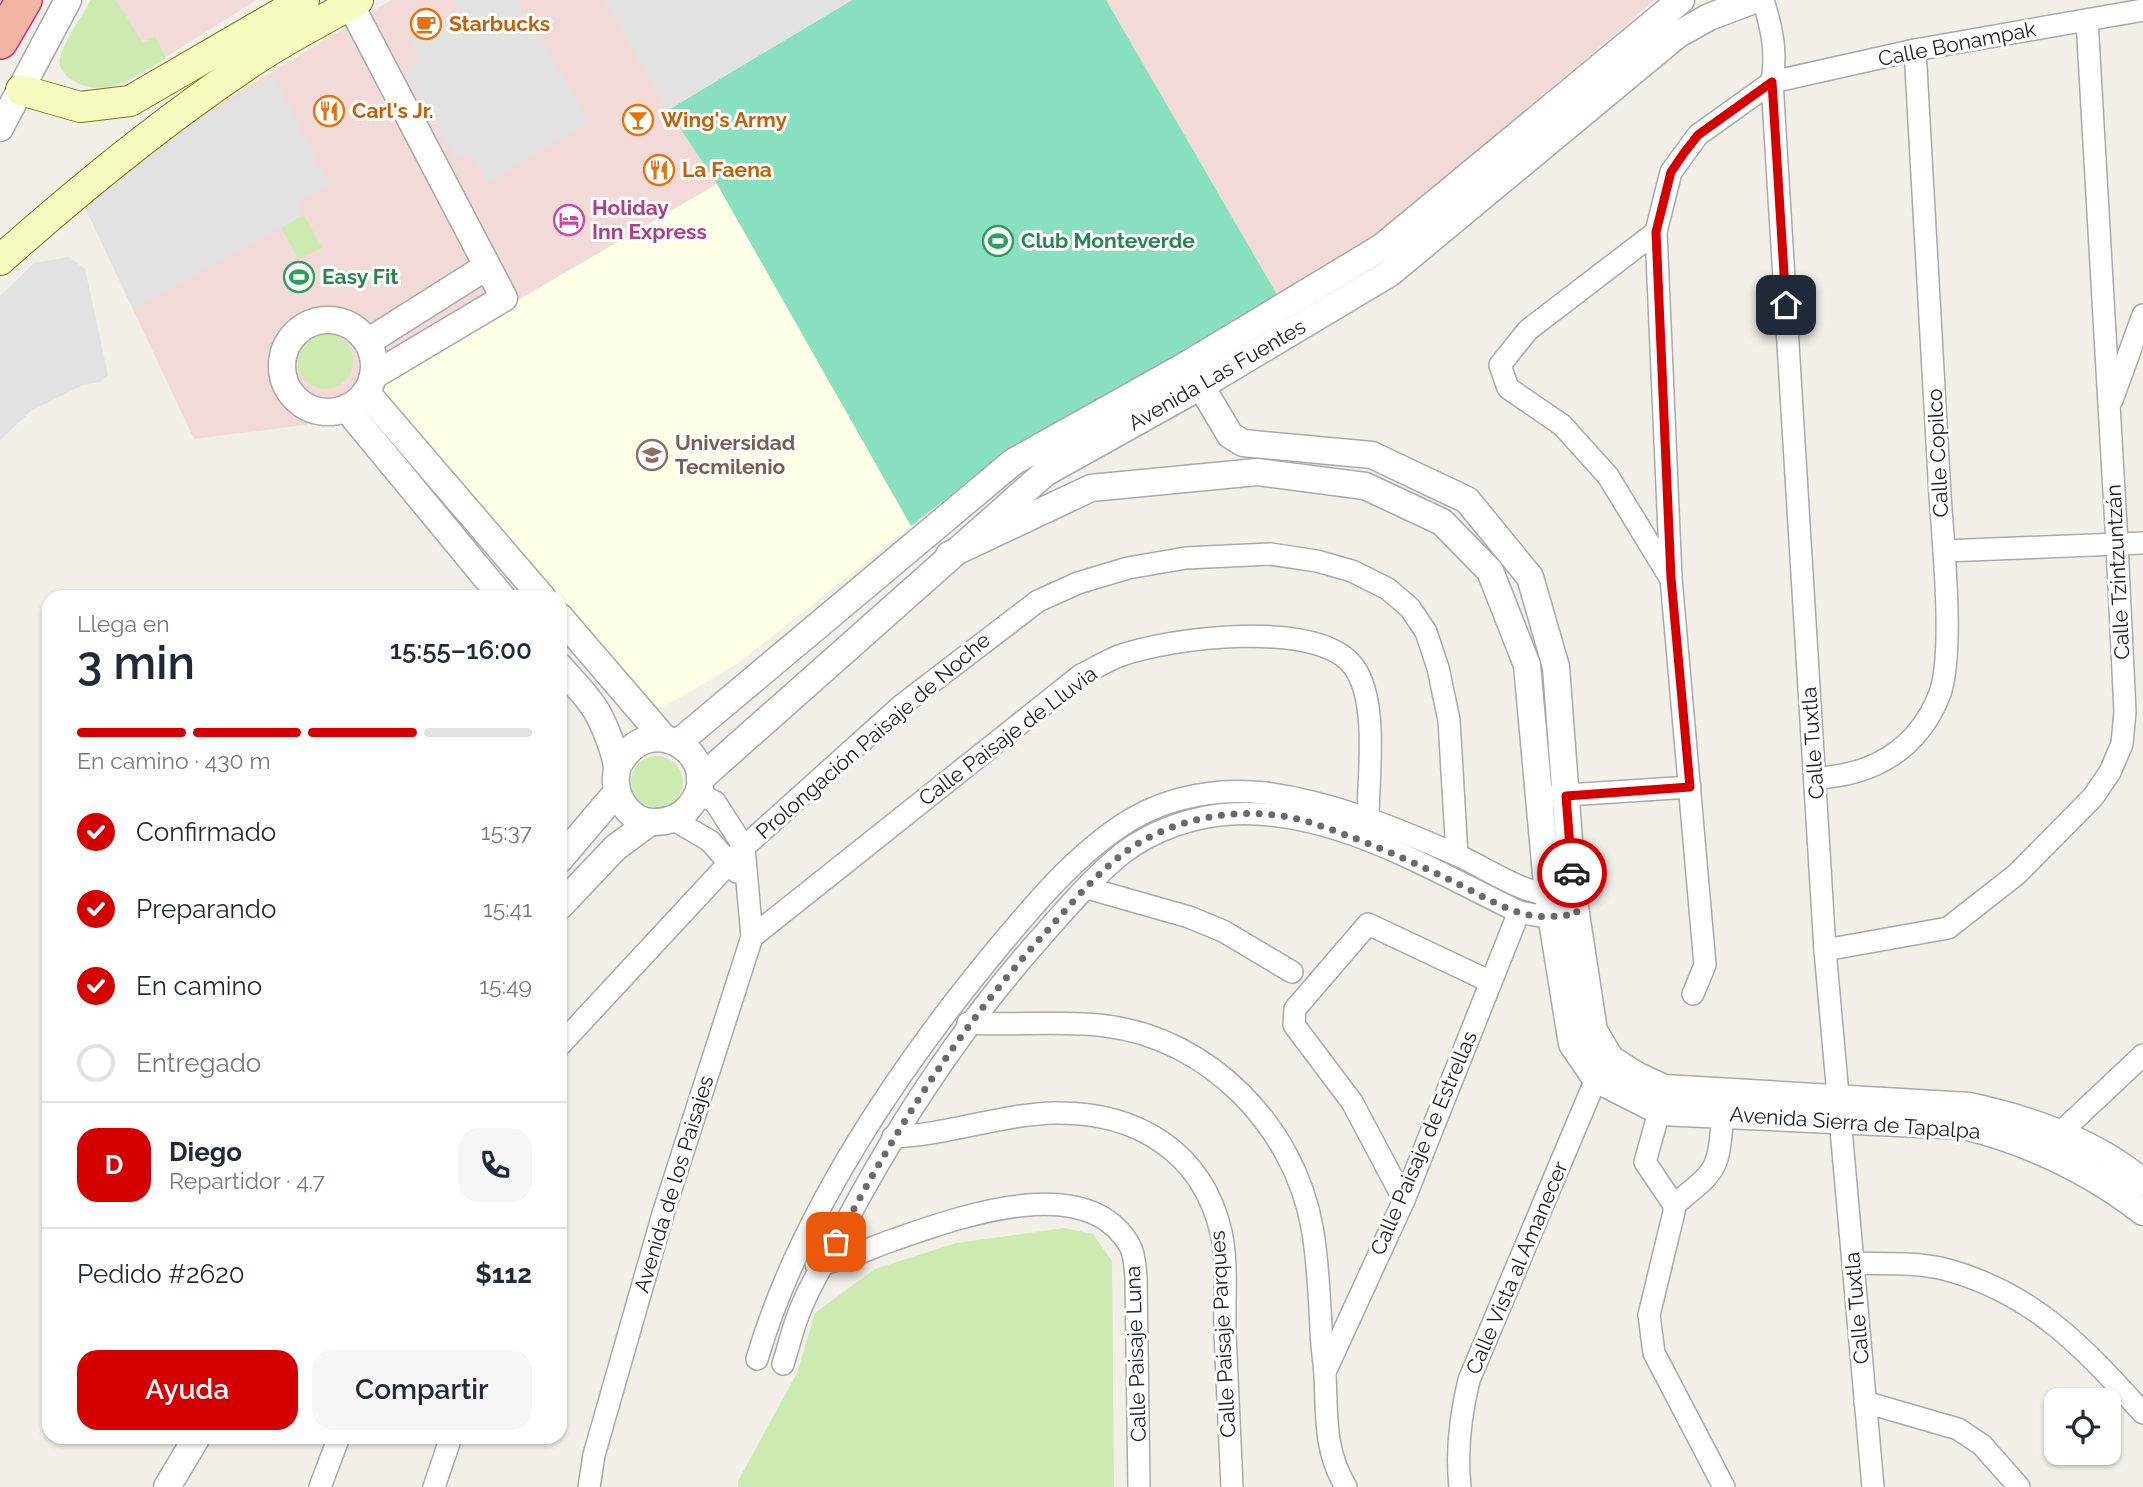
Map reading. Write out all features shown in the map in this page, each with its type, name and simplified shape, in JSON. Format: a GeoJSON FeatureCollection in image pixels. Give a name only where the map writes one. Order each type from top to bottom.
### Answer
{"type":"FeatureCollection","features":[{"type":"Feature","properties":{"kind":"highway"},"geometry":{"type":"LineString","coordinates":[[0,41],[24,0]]}},
{"type":"Feature","properties":{"kind":"main road"},"geometry":{"type":"LineString","coordinates":[[21,90],[80,107],[130,102],[304,0]]}},
{"type":"Feature","properties":{"kind":"main road"},"geometry":{"type":"LineString","coordinates":[[0,260],[107,167],[147,137],[257,58],[352,1]]}},
{"type":"Feature","properties":{"kind":"street"},"geometry":{"type":"LineString","coordinates":[[0,128],[68,0]]}},
{"type":"Feature","properties":{"kind":"street","name":"Avenida Las Fuentes"},"geometry":{"type":"LineString","coordinates":[[699,786],[949,555],[1045,473],[1382,247],[1681,0]]}},
{"type":"Feature","properties":{"kind":"street","name":"Avenida Las Fuentes"},"geometry":{"type":"LineString","coordinates":[[672,740],[1013,461],[1194,375],[1390,273],[1677,35],[1709,17],[1754,0]]}},
{"type":"Feature","properties":{"kind":"street","name":"Calle Tuxtla"},"geometry":{"type":"LineString","coordinates":[[1763,0],[1774,38],[1776,60],[1772,82],[1825,950],[1873,1487]]}},
{"type":"Feature","properties":{"kind":"street"},"geometry":{"type":"LineString","coordinates":[[352,1],[504,298],[362,392],[318,411],[294,397],[282,372],[283,356],[295,335],[314,321],[330,319],[346,323],[369,341],[374,360],[362,392]]}},
{"type":"Feature","properties":{"kind":"street","name":"Calle Bonampak"},"geometry":{"type":"LineString","coordinates":[[1772,82],[1915,50],[2143,10]]}},
{"type":"Feature","properties":{"kind":"street","name":"Calle Tzintzuntzán"},"geometry":{"type":"LineString","coordinates":[[1825,950],[1948,928],[2017,874],[2093,797],[2110,772],[2122,744],[2125,712],[2117,544],[2087,20]]}},
{"type":"Feature","properties":{"kind":"street","name":"Calle Copilco"},"geometry":{"type":"LineString","coordinates":[[1815,778],[1835,778],[1882,764],[1912,740],[1939,696],[1946,671],[1944,551],[1915,50]]}},
{"type":"Feature","properties":{"kind":"street"},"geometry":{"type":"LineString","coordinates":[[1693,994],[1704,965],[1671,578],[1656,232],[1671,172],[1684,153],[1698,135],[1772,82]]}},
{"type":"Feature","properties":{"kind":"street"},"geometry":{"type":"LineString","coordinates":[[1656,232],[1528,330],[1500,365],[1508,388],[1562,425],[1608,476],[1671,578]]}},
{"type":"Feature","properties":{"kind":"street"},"geometry":{"type":"LineString","coordinates":[[369,341],[486,267]]}},
{"type":"Feature","properties":{"kind":"street"},"geometry":{"type":"LineString","coordinates":[[2108,412],[2143,315]]}},
{"type":"Feature","properties":{"kind":"street"},"geometry":{"type":"LineString","coordinates":[[1194,375],[1230,435],[1243,443],[1372,455],[1467,500],[1530,577],[1556,667],[1553,796]]}},
{"type":"Feature","properties":{"kind":"street"},"geometry":{"type":"LineString","coordinates":[[362,392],[497,590]]}},
{"type":"Feature","properties":{"kind":"street"},"geometry":{"type":"LineString","coordinates":[[362,392],[536,590]]}},
{"type":"Feature","properties":{"kind":"street"},"geometry":{"type":"LineString","coordinates":[[949,555],[1091,488],[1257,472],[1365,486],[1442,522],[1490,571],[1527,665],[1553,796],[1563,905],[1603,1069]]}},
{"type":"Feature","properties":{"kind":"street"},"geometry":{"type":"LineString","coordinates":[[1944,551],[2143,543]]}},
{"type":"Feature","properties":{"kind":"street","name":"Prolongación Paisaje de Noche"},"geometry":{"type":"LineString","coordinates":[[567,1037],[744,847],[902,705],[1038,601],[1078,583],[1128,568],[1185,558],[1270,554],[1317,561],[1352,571],[1388,589],[1410,607],[1421,624],[1438,668],[1449,720],[1457,855]]}},
{"type":"Feature","properties":{"kind":"street"},"geometry":{"type":"LineString","coordinates":[[567,625],[672,740],[694,759],[699,786],[693,804],[615,848],[567,899]]}},
{"type":"Feature","properties":{"kind":"street","name":"Calle Paisaje de Lluvia"},"geometry":{"type":"LineString","coordinates":[[752,937],[1081,675],[1119,656],[1165,644],[1253,635],[1292,639],[1332,650],[1354,666],[1364,691],[1369,717],[1368,819]]}},
{"type":"Feature","properties":{"kind":"street"},"geometry":{"type":"LineString","coordinates":[[567,676],[597,712],[624,806],[636,817],[662,821],[710,841],[746,881]]}},
{"type":"Feature","properties":{"kind":"street"},"geometry":{"type":"LineString","coordinates":[[567,849],[617,780],[630,748],[641,741],[672,740]]}},
{"type":"Feature","properties":{"kind":"street","name":"Avenida de los Paisajes"},"geometry":{"type":"LineString","coordinates":[[589,1487],[594,1455],[663,1214],[752,937],[744,847],[715,802],[699,786]]}},
{"type":"Feature","properties":{"kind":"street"},"geometry":{"type":"LineString","coordinates":[[1553,796],[1690,787]]}},
{"type":"Feature","properties":{"kind":"street"},"geometry":{"type":"LineString","coordinates":[[757,1359],[774,1301],[858,1143],[944,1013],[1014,928],[1098,841],[1133,818],[1182,799],[1226,790],[1310,812],[1368,819],[1457,855],[1563,905]]}},
{"type":"Feature","properties":{"kind":"street"},"geometry":{"type":"LineString","coordinates":[[783,1364],[801,1307],[893,1137],[968,1023],[1087,888],[1124,853],[1181,824],[1229,814],[1310,812],[1519,912],[1563,905]]}},
{"type":"Feature","properties":{"kind":"street"},"geometry":{"type":"LineString","coordinates":[[1087,888],[1189,917],[1223,931],[1292,972]]}},
{"type":"Feature","properties":{"kind":"street","name":"Calle Paisaje de Estrellas"},"geometry":{"type":"LineString","coordinates":[[1325,1372],[1404,1200],[1519,912]]}},
{"type":"Feature","properties":{"kind":"street"},"geometry":{"type":"LineString","coordinates":[[1404,1200],[1352,1102],[1294,1025],[1295,1009],[1368,924],[1491,982]]}},
{"type":"Feature","properties":{"kind":"street"},"geometry":{"type":"LineString","coordinates":[[968,1023],[1071,1023],[1108,1026],[1146,1034],[1188,1052],[1233,1083],[1264,1119],[1300,1183],[1312,1227],[1325,1372],[1326,1433],[1333,1466],[1346,1487]]}},
{"type":"Feature","properties":{"kind":"street"},"geometry":{"type":"LineString","coordinates":[[2054,1144],[2143,1055]]}},
{"type":"Feature","properties":{"kind":"street","name":"Avenida Sierra de Tapalpa"},"geometry":{"type":"LineString","coordinates":[[1603,1069],[1636,1076],[1663,1100],[1723,1114],[1838,1107]]}},
{"type":"Feature","properties":{"kind":"street","name":"Calle Vista al Amanecer"},"geometry":{"type":"LineString","coordinates":[[1460,1487],[1457,1456],[1461,1415],[1469,1380],[1603,1069]]}},
{"type":"Feature","properties":{"kind":"street"},"geometry":{"type":"LineString","coordinates":[[1663,1100],[1645,1161],[1647,1169],[1674,1205]]}},
{"type":"Feature","properties":{"kind":"street","name":"Avenida Sierra de Tapalpa"},"geometry":{"type":"LineString","coordinates":[[1663,1100],[1838,1107],[1969,1106],[2010,1115],[2054,1144],[2143,1212]]}},
{"type":"Feature","properties":{"kind":"street","name":"Calle Paisaje Parques"},"geometry":{"type":"LineString","coordinates":[[893,1137],[915,1136],[1028,1116],[1080,1114],[1118,1122],[1155,1136],[1183,1157],[1207,1192],[1221,1234],[1232,1487]]}},
{"type":"Feature","properties":{"kind":"street"},"geometry":{"type":"LineString","coordinates":[[1723,1114],[1716,1165],[1710,1176],[1674,1205],[1649,1315],[1654,1353],[1724,1487]]}},
{"type":"Feature","properties":{"kind":"street","name":"Avenida Sierra de Tapalpa"},"geometry":{"type":"LineString","coordinates":[[2054,1144],[2126,1167],[2143,1182]]}},
{"type":"Feature","properties":{"kind":"street","name":"Calle Paisaje Luna"},"geometry":{"type":"LineString","coordinates":[[793,1266],[825,1264],[937,1227],[1008,1208],[1050,1203],[1077,1206],[1096,1213],[1117,1228],[1132,1248],[1136,1278],[1139,1487]]}},
{"type":"Feature","properties":{"kind":"street"},"geometry":{"type":"LineString","coordinates":[[1853,1263],[1943,1269],[2004,1292],[2080,1344],[2143,1413]]}},
{"type":"Feature","properties":{"kind":"street"},"geometry":{"type":"LineString","coordinates":[[1865,1402],[1958,1429],[1982,1445],[2019,1487]]}},
{"type":"Feature","properties":{"kind":"street"},"geometry":{"type":"LineString","coordinates":[[167,1487],[193,1444]]}},
{"type":"Feature","properties":{"kind":"street"},"geometry":{"type":"LineString","coordinates":[[320,1487],[335,1444]]}},
{"type":"Feature","properties":{"kind":"street"},"geometry":{"type":"LineString","coordinates":[[434,1487],[449,1444]]}},
{"type":"Feature","properties":{"kind":"shaded area"},"geometry":{"type":"Polygon","coordinates":[[[91,0],[256,0],[125,83],[103,88],[78,83],[69,78],[60,65],[64,50],[91,0]]]}},
{"type":"Feature","properties":{"kind":"shaded area"},"geometry":{"type":"Polygon","coordinates":[[[391,0],[605,0],[672,116],[717,184],[306,425],[194,439],[82,201],[84,186],[391,0]]]}},
{"type":"Feature","properties":{"kind":"shaded area"},"geometry":{"type":"Polygon","coordinates":[[[454,0],[517,0],[589,122],[488,183],[469,152],[456,159],[403,70],[419,60],[409,41],[460,10],[454,0]]]}},
{"type":"Feature","properties":{"kind":"shaded area"},"geometry":{"type":"Polygon","coordinates":[[[605,0],[852,0],[668,110],[605,0]]]}},
{"type":"Feature","properties":{"kind":"shaded area"},"geometry":{"type":"Polygon","coordinates":[[[1106,0],[1655,0],[1365,246],[1279,298],[1106,0]]]}},
{"type":"Feature","properties":{"kind":"shaded area"},"geometry":{"type":"Polygon","coordinates":[[[274,76],[329,184],[297,203],[304,215],[133,309],[82,201],[136,156],[274,76]]]}},
{"type":"Feature","properties":{"kind":"shaded area","name":"Universidad Tecmilenio"},"geometry":{"type":"Polygon","coordinates":[[[717,184],[911,526],[737,664],[660,709],[567,605],[567,590],[554,590],[380,396],[383,379],[717,184]]]}},
{"type":"Feature","properties":{"kind":"shaded area"},"geometry":{"type":"Polygon","coordinates":[[[69,257],[85,269],[108,375],[100,382],[83,385],[31,411],[0,440],[0,296],[34,263],[69,257]]]}},
{"type":"Feature","properties":{"kind":"green space"},"geometry":{"type":"Polygon","coordinates":[[[91,0],[116,0],[143,43],[155,36],[166,58],[133,78],[109,87],[84,86],[69,78],[61,68],[62,50],[91,0]]]}},
{"type":"Feature","properties":{"kind":"green space","name":"Club Monteverde"},"geometry":{"type":"Polygon","coordinates":[[[852,0],[1106,0],[1279,298],[995,461],[911,526],[717,184],[668,110],[852,0]]]}},
{"type":"Feature","properties":{"kind":"green space"},"geometry":{"type":"Polygon","coordinates":[[[304,215],[322,248],[298,259],[281,227],[304,215]]]}},
{"type":"Feature","properties":{"kind":"green space"},"geometry":{"type":"Polygon","coordinates":[[[320,333],[330,333],[345,341],[351,350],[351,372],[345,381],[330,389],[320,389],[302,377],[297,366],[297,356],[309,338],[320,333]]]}},
{"type":"Feature","properties":{"kind":"green space"},"geometry":{"type":"Polygon","coordinates":[[[657,756],[667,758],[675,764],[681,772],[681,792],[675,800],[667,806],[657,808],[647,806],[639,800],[633,792],[631,782],[633,772],[639,764],[647,758],[657,756]]]}},
{"type":"Feature","properties":{"kind":"green space"},"geometry":{"type":"Polygon","coordinates":[[[1064,1228],[1093,1234],[1112,1261],[1114,1487],[738,1487],[738,1481],[797,1373],[815,1313],[875,1269],[956,1243],[1064,1228]]]}},
{"type":"Feature","properties":{"kind":"way so far"},"geometry":{"type":"LineString","coordinates":[[836,1242],[881,1156],[968,1023],[1069,906],[1124,853],[1153,836],[1181,824],[1229,814],[1263,814],[1308,821],[1380,846],[1531,916],[1577,914],[1572,873]]}},
{"type":"Feature","properties":{"kind":"place","name":"Starbucks"},"geometry":{"type":"Point","coordinates":[426,24]}},
{"type":"Feature","properties":{"kind":"place","name":"Carl's Jr."},"geometry":{"type":"Point","coordinates":[329,111]}},
{"type":"Feature","properties":{"kind":"place","name":"Wing's Army"},"geometry":{"type":"Point","coordinates":[638,120]}},
{"type":"Feature","properties":{"kind":"place","name":"La Faena"},"geometry":{"type":"Point","coordinates":[659,170]}},
{"type":"Feature","properties":{"kind":"place","name":"Holiday Inn Express"},"geometry":{"type":"Point","coordinates":[569,220]}},
{"type":"Feature","properties":{"kind":"place","name":"Club Monteverde"},"geometry":{"type":"Point","coordinates":[998,241]}},
{"type":"Feature","properties":{"kind":"place","name":"Easy Fit"},"geometry":{"type":"Point","coordinates":[299,277]}},
{"type":"Feature","properties":{"kind":"place","name":"Universidad Tecmilenio"},"geometry":{"type":"Point","coordinates":[652,455]}},
{"type":"Feature","properties":{"kind":"route"},"geometry":{"type":"LineString","coordinates":[[1572,873],[1566,796],[1690,787],[1671,578],[1656,232],[1671,172],[1684,153],[1698,135],[1772,82],[1786,305]]}}]}
